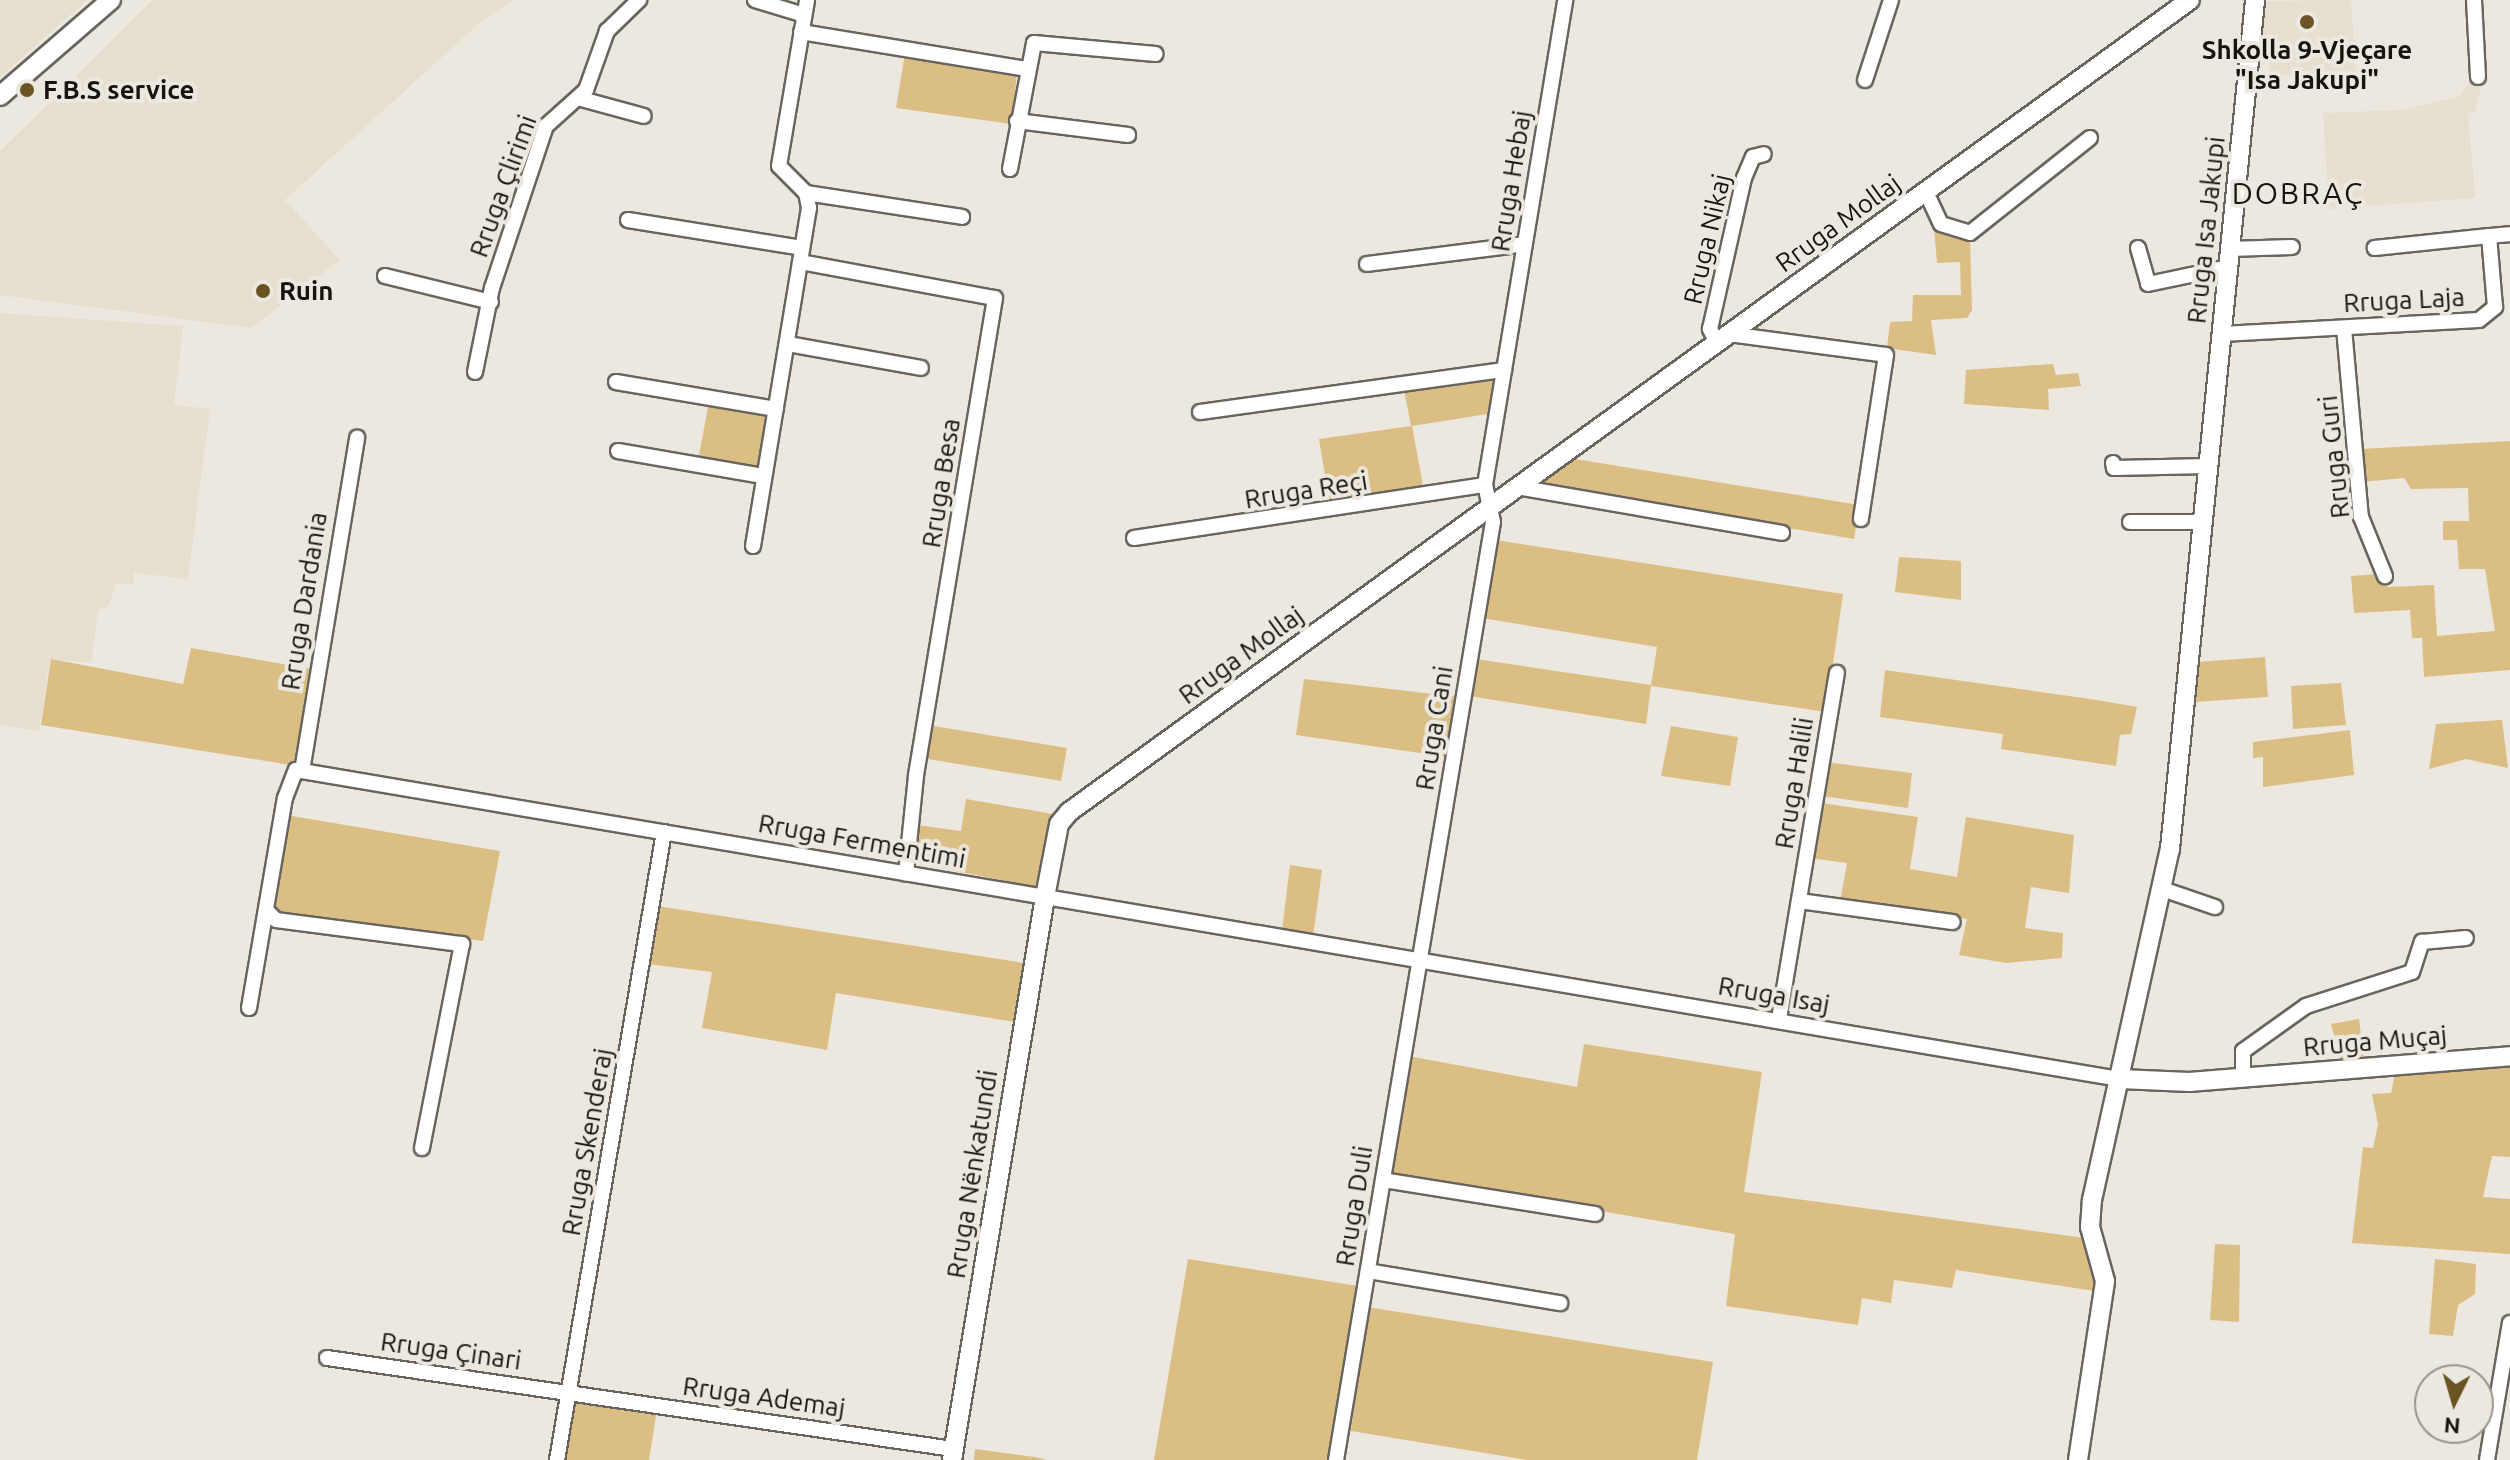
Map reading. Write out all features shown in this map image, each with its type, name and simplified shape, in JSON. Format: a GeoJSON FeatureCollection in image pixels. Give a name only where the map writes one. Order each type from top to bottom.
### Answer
{"type":"FeatureCollection","features":[{"type":"Feature","properties":{"kind":"street"},"geometry":{"type":"LineString","coordinates":[[0,96],[111,0]]}},
{"type":"Feature","properties":{"kind":"street","name":"Rruga Çlirimi"},"geometry":{"type":"LineString","coordinates":[[475,372],[491,302],[546,126],[578,98],[599,68],[607,31],[639,0]]}},
{"type":"Feature","properties":{"kind":"street"},"geometry":{"type":"LineString","coordinates":[[755,0],[804,15]]}},
{"type":"Feature","properties":{"kind":"street"},"geometry":{"type":"LineString","coordinates":[[807,0],[779,166],[806,193],[962,217]]}},
{"type":"Feature","properties":{"kind":"street","name":"Rruga Hebaj"},"geometry":{"type":"LineString","coordinates":[[1485,485],[1565,0]]}},
{"type":"Feature","properties":{"kind":"street"},"geometry":{"type":"LineString","coordinates":[[1865,80],[1891,0]]}},
{"type":"Feature","properties":{"kind":"street","name":"Rruga Mollaj"},"geometry":{"type":"LineString","coordinates":[[1045,897],[1059,824],[1069,812],[2190,0]]}},
{"type":"Feature","properties":{"kind":"street","name":"Rruga Isa Jakupi"},"geometry":{"type":"LineString","coordinates":[[2078,1460],[2105,1281],[2090,1213],[2162,889],[2209,466],[2255,0]]}},
{"type":"Feature","properties":{"kind":"street"},"geometry":{"type":"LineString","coordinates":[[2474,0],[2478,77]]}},
{"type":"Feature","properties":{"kind":"street"},"geometry":{"type":"LineString","coordinates":[[801,32],[1026,69]]}},
{"type":"Feature","properties":{"kind":"street"},"geometry":{"type":"LineString","coordinates":[[1010,169],[1026,69],[1041,40],[1156,54]]}},
{"type":"Feature","properties":{"kind":"street"},"geometry":{"type":"LineString","coordinates":[[578,98],[644,116]]}},
{"type":"Feature","properties":{"kind":"street"},"geometry":{"type":"LineString","coordinates":[[1017,121],[1128,135]]}},
{"type":"Feature","properties":{"kind":"street"},"geometry":{"type":"LineString","coordinates":[[1926,192],[1941,224],[1970,233],[2090,138]]}},
{"type":"Feature","properties":{"kind":"street","name":"Rruga Nikaj"},"geometry":{"type":"LineString","coordinates":[[1723,338],[1710,329],[1744,178],[1753,157],[1764,154]]}},
{"type":"Feature","properties":{"kind":"street"},"geometry":{"type":"LineString","coordinates":[[753,546],[788,344],[806,193]]}},
{"type":"Feature","properties":{"kind":"street"},"geometry":{"type":"LineString","coordinates":[[628,220],[801,255]]}},
{"type":"Feature","properties":{"kind":"street"},"geometry":{"type":"LineString","coordinates":[[2489,236],[2510,234]]}},
{"type":"Feature","properties":{"kind":"street","name":"Rruga Laja"},"geometry":{"type":"LineString","coordinates":[[2222,334],[2489,316],[2495,307],[2489,236],[2375,248]]}},
{"type":"Feature","properties":{"kind":"street"},"geometry":{"type":"LineString","coordinates":[[1367,264],[1525,244]]}},
{"type":"Feature","properties":{"kind":"street"},"geometry":{"type":"LineString","coordinates":[[2138,248],[2148,284],[2230,258],[2292,247]]}},
{"type":"Feature","properties":{"kind":"street","name":"Rruga Besa"},"geometry":{"type":"LineString","coordinates":[[801,255],[995,298],[916,776],[906,873]]}},
{"type":"Feature","properties":{"kind":"street"},"geometry":{"type":"LineString","coordinates":[[385,276],[491,302]]}},
{"type":"Feature","properties":{"kind":"street","name":"Rruga Guri"},"geometry":{"type":"LineString","coordinates":[[2344,328],[2361,517],[2385,576]]}},
{"type":"Feature","properties":{"kind":"street"},"geometry":{"type":"LineString","coordinates":[[1723,338],[1886,355],[1861,519]]}},
{"type":"Feature","properties":{"kind":"street"},"geometry":{"type":"LineString","coordinates":[[788,344],[921,368]]}},
{"type":"Feature","properties":{"kind":"street"},"geometry":{"type":"LineString","coordinates":[[1200,412],[1504,370]]}},
{"type":"Feature","properties":{"kind":"street"},"geometry":{"type":"LineString","coordinates":[[616,382],[776,409]]}},
{"type":"Feature","properties":{"kind":"street","name":"Rruga Dardania"},"geometry":{"type":"LineString","coordinates":[[249,1008],[266,910],[299,771],[357,438]]}},
{"type":"Feature","properties":{"kind":"street"},"geometry":{"type":"LineString","coordinates":[[618,451],[763,476]]}},
{"type":"Feature","properties":{"kind":"street"},"geometry":{"type":"LineString","coordinates":[[2113,463],[2114,468],[2209,466]]}},
{"type":"Feature","properties":{"kind":"street"},"geometry":{"type":"LineString","coordinates":[[1485,485],[1494,504]]}},
{"type":"Feature","properties":{"kind":"street","name":"Rruga Reçi"},"geometry":{"type":"LineString","coordinates":[[1134,538],[1485,485]]}},
{"type":"Feature","properties":{"kind":"street"},"geometry":{"type":"LineString","coordinates":[[1517,487],[1782,533]]}},
{"type":"Feature","properties":{"kind":"street","name":"Rruga Cani"},"geometry":{"type":"LineString","coordinates":[[1420,960],[1494,504]]}},
{"type":"Feature","properties":{"kind":"street"},"geometry":{"type":"LineString","coordinates":[[2130,522],[2203,522]]}},
{"type":"Feature","properties":{"kind":"street","name":"Rruga Halili"},"geometry":{"type":"LineString","coordinates":[[1779,1019],[1837,673]]}},
{"type":"Feature","properties":{"kind":"street","name":"Rruga Fermentimi"},"geometry":{"type":"LineString","coordinates":[[299,771],[1420,960]]}},
{"type":"Feature","properties":{"kind":"street","name":"Rruga Skenderaj"},"geometry":{"type":"LineString","coordinates":[[557,1460],[664,832]]}},
{"type":"Feature","properties":{"kind":"street"},"geometry":{"type":"LineString","coordinates":[[2162,889],[2215,907]]}},
{"type":"Feature","properties":{"kind":"street","name":"Rruga Nënkatundi"},"geometry":{"type":"LineString","coordinates":[[952,1454],[1045,897]]}},
{"type":"Feature","properties":{"kind":"street"},"geometry":{"type":"LineString","coordinates":[[1799,901],[1953,922]]}},
{"type":"Feature","properties":{"kind":"street"},"geometry":{"type":"LineString","coordinates":[[266,910],[276,920],[462,944],[422,1148]]}},
{"type":"Feature","properties":{"kind":"street","name":"Rruga Muçaj"},"geometry":{"type":"LineString","coordinates":[[2243,1078],[2243,1051],[2306,1006],[2412,972],[2422,942],[2466,938]]}},
{"type":"Feature","properties":{"kind":"street","name":"Rruga Isaj"},"geometry":{"type":"LineString","coordinates":[[1420,960],[2120,1079]]}},
{"type":"Feature","properties":{"kind":"street","name":"Rruga Duli"},"geometry":{"type":"LineString","coordinates":[[1336,1460],[1420,960]]}},
{"type":"Feature","properties":{"kind":"street","name":"Rruga Muçaj"},"geometry":{"type":"LineString","coordinates":[[2120,1079],[2243,1078],[2510,1056]]}},
{"type":"Feature","properties":{"kind":"street"},"geometry":{"type":"LineString","coordinates":[[1383,1180],[1595,1214]]}},
{"type":"Feature","properties":{"kind":"street"},"geometry":{"type":"LineString","coordinates":[[1368,1271],[1560,1303]]}},
{"type":"Feature","properties":{"kind":"street"},"geometry":{"type":"LineString","coordinates":[[2487,1460],[2505,1385],[2510,1323]]}},
{"type":"Feature","properties":{"kind":"street","name":"Rruga Çinari"},"geometry":{"type":"LineString","coordinates":[[327,1358],[569,1392]]}},
{"type":"Feature","properties":{"kind":"street","name":"Rruga Ademaj"},"geometry":{"type":"LineString","coordinates":[[569,1392],[952,1454]]}},
{"type":"Feature","properties":{"kind":"shaded area"},"geometry":{"type":"Polygon","coordinates":[[[0,0],[87,0],[0,77],[0,0]]]}},
{"type":"Feature","properties":{"kind":"shaded area"},"geometry":{"type":"Polygon","coordinates":[[[153,0],[513,0],[476,26],[285,200],[340,260],[251,328],[0,295],[0,151],[153,0]]]}},
{"type":"Feature","properties":{"kind":"shaded area","name":"Shkolla 9-Vjeçare \"Isa Jakupi\""},"geometry":{"type":"Polygon","coordinates":[[[2351,0],[2356,73],[2269,76],[2270,43],[2261,42],[2264,1],[2351,0]]]}},
{"type":"Feature","properties":{"kind":"shaded area"},"geometry":{"type":"Polygon","coordinates":[[[905,53],[1017,73],[1012,124],[896,108],[905,53]]]}},
{"type":"Feature","properties":{"kind":"shaded area"},"geometry":{"type":"Polygon","coordinates":[[[2484,77],[2475,112],[2468,113],[2475,198],[2329,209],[2323,113],[2402,110],[2460,96],[2472,79],[2484,77]]]}},
{"type":"Feature","properties":{"kind":"shaded area"},"geometry":{"type":"Polygon","coordinates":[[[1934,228],[1970,240],[1972,310],[1967,318],[1931,320],[1936,355],[1887,348],[1890,322],[1912,321],[1913,295],[1961,295],[1960,262],[1937,263],[1934,228]]]}},
{"type":"Feature","properties":{"kind":"shaded area"},"geometry":{"type":"Polygon","coordinates":[[[0,313],[183,326],[174,405],[210,409],[188,579],[134,573],[134,584],[115,584],[109,606],[98,610],[91,663],[50,659],[39,731],[0,725],[0,313]]]}},
{"type":"Feature","properties":{"kind":"shaded area"},"geometry":{"type":"Polygon","coordinates":[[[2053,364],[2056,375],[2078,373],[2081,386],[2048,389],[2049,410],[1964,404],[1966,370],[2053,364]]]}},
{"type":"Feature","properties":{"kind":"shaded area"},"geometry":{"type":"Polygon","coordinates":[[[1499,378],[1494,413],[1412,426],[1424,491],[1330,507],[1319,439],[1411,426],[1403,385],[1499,378]]]}},
{"type":"Feature","properties":{"kind":"shaded area"},"geometry":{"type":"Polygon","coordinates":[[[709,401],[771,412],[759,464],[751,470],[698,461],[709,401]]]}},
{"type":"Feature","properties":{"kind":"shaded area"},"geometry":{"type":"Polygon","coordinates":[[[2510,441],[2510,670],[2424,677],[2422,638],[2412,638],[2410,610],[2354,613],[2351,576],[2378,574],[2388,587],[2434,585],[2437,636],[2495,631],[2485,569],[2459,569],[2457,540],[2443,540],[2443,521],[2469,521],[2468,488],[2411,489],[2404,478],[2361,482],[2360,449],[2510,441]]]}},
{"type":"Feature","properties":{"kind":"shaded area"},"geometry":{"type":"Polygon","coordinates":[[[1569,458],[1859,505],[1854,539],[1535,486],[1569,458]]]}},
{"type":"Feature","properties":{"kind":"shaded area"},"geometry":{"type":"Polygon","coordinates":[[[1495,540],[1843,594],[1826,712],[1651,686],[1646,724],[1469,696],[1476,659],[1651,685],[1657,647],[1482,618],[1495,540]]]}},
{"type":"Feature","properties":{"kind":"shaded area"},"geometry":{"type":"Polygon","coordinates":[[[1899,557],[1961,561],[1961,600],[1895,592],[1899,557]]]}},
{"type":"Feature","properties":{"kind":"shaded area"},"geometry":{"type":"Polygon","coordinates":[[[191,648],[312,669],[297,766],[41,725],[51,659],[183,684],[191,648]]]}},
{"type":"Feature","properties":{"kind":"shaded area"},"geometry":{"type":"Polygon","coordinates":[[[2265,657],[2268,697],[2194,702],[2197,662],[2265,657]]]}},
{"type":"Feature","properties":{"kind":"shaded area"},"geometry":{"type":"Polygon","coordinates":[[[1885,670],[2137,707],[2131,734],[2120,735],[2116,766],[2001,749],[2003,734],[1880,717],[1885,670]]]}},
{"type":"Feature","properties":{"kind":"shaded area"},"geometry":{"type":"Polygon","coordinates":[[[1304,679],[1459,697],[1447,757],[1296,735],[1304,679]]]}},
{"type":"Feature","properties":{"kind":"shaded area"},"geometry":{"type":"Polygon","coordinates":[[[2341,683],[2346,725],[2293,729],[2291,686],[2341,683]]]}},
{"type":"Feature","properties":{"kind":"shaded area"},"geometry":{"type":"Polygon","coordinates":[[[2502,720],[2508,768],[2466,759],[2429,769],[2436,724],[2502,720]]]}},
{"type":"Feature","properties":{"kind":"shaded area"},"geometry":{"type":"Polygon","coordinates":[[[928,725],[1067,748],[1061,781],[922,758],[928,725]]]}},
{"type":"Feature","properties":{"kind":"shaded area"},"geometry":{"type":"Polygon","coordinates":[[[1671,726],[1738,737],[1730,786],[1661,776],[1671,726]]]}},
{"type":"Feature","properties":{"kind":"shaded area"},"geometry":{"type":"Polygon","coordinates":[[[2350,730],[2354,775],[2263,787],[2263,757],[2253,758],[2253,742],[2350,730]]]}},
{"type":"Feature","properties":{"kind":"shaded area"},"geometry":{"type":"Polygon","coordinates":[[[1825,762],[1912,773],[1908,808],[1821,796],[1825,762]]]}},
{"type":"Feature","properties":{"kind":"shaded area"},"geometry":{"type":"Polygon","coordinates":[[[966,799],[1053,814],[1037,887],[915,863],[917,825],[961,831],[966,799]]]}},
{"type":"Feature","properties":{"kind":"shaded area"},"geometry":{"type":"Polygon","coordinates":[[[1821,803],[1918,817],[1910,869],[1957,877],[1966,817],[2074,835],[2069,893],[2031,887],[2025,928],[2063,933],[2062,958],[2006,963],[1959,955],[1967,919],[1840,902],[1847,863],[1810,858],[1821,803]]]}},
{"type":"Feature","properties":{"kind":"shaded area"},"geometry":{"type":"Polygon","coordinates":[[[286,815],[500,851],[483,941],[272,912],[286,815]]]}},
{"type":"Feature","properties":{"kind":"shaded area"},"geometry":{"type":"Polygon","coordinates":[[[1290,865],[1322,870],[1313,937],[1282,930],[1290,865]]]}},
{"type":"Feature","properties":{"kind":"shaded area"},"geometry":{"type":"Polygon","coordinates":[[[657,906],[1024,963],[1015,1022],[836,993],[827,1050],[702,1028],[712,972],[647,964],[657,906]]]}},
{"type":"Feature","properties":{"kind":"shaded area"},"geometry":{"type":"Polygon","coordinates":[[[2359,1019],[2364,1061],[2342,1064],[2331,1024],[2359,1019]]]}},
{"type":"Feature","properties":{"kind":"shaded area"},"geometry":{"type":"Polygon","coordinates":[[[1584,1044],[1762,1072],[1744,1192],[2085,1238],[2095,1291],[1956,1270],[1952,1288],[1894,1280],[1891,1303],[1862,1298],[1858,1325],[1726,1306],[1735,1234],[1389,1175],[1408,1056],[1577,1087],[1584,1044]]]}},
{"type":"Feature","properties":{"kind":"shaded area"},"geometry":{"type":"Polygon","coordinates":[[[2510,1066],[2510,1157],[2492,1156],[2483,1197],[2510,1199],[2510,1254],[2352,1243],[2363,1147],[2373,1148],[2378,1125],[2372,1094],[2391,1093],[2395,1074],[2510,1066]]]}},
{"type":"Feature","properties":{"kind":"shaded area"},"geometry":{"type":"Polygon","coordinates":[[[2215,1244],[2240,1245],[2239,1322],[2210,1320],[2215,1244]]]}},
{"type":"Feature","properties":{"kind":"shaded area"},"geometry":{"type":"Polygon","coordinates":[[[1188,1259],[1358,1286],[1327,1460],[1154,1460],[1188,1259]]]}},
{"type":"Feature","properties":{"kind":"shaded area"},"geometry":{"type":"Polygon","coordinates":[[[2435,1259],[2476,1264],[2475,1294],[2458,1305],[2453,1336],[2429,1334],[2435,1259]]]}},
{"type":"Feature","properties":{"kind":"shaded area"},"geometry":{"type":"Polygon","coordinates":[[[1367,1307],[1713,1362],[1697,1460],[1527,1460],[1351,1431],[1367,1307]]]}},
{"type":"Feature","properties":{"kind":"shaded area"},"geometry":{"type":"Polygon","coordinates":[[[576,1396],[657,1410],[649,1460],[565,1460],[576,1396]]]}},
{"type":"Feature","properties":{"kind":"shaded area"},"geometry":{"type":"Polygon","coordinates":[[[975,1449],[1035,1457],[1047,1460],[974,1460],[975,1449]]]}},
{"type":"Feature","properties":{"kind":"place","name":"Shkolla 9-Vjeçare \"Isa Jakupi\""},"geometry":{"type":"Point","coordinates":[2307,22]}},
{"type":"Feature","properties":{"kind":"place","name":"F.B.S service"},"geometry":{"type":"Point","coordinates":[27,90]}},
{"type":"Feature","properties":{"kind":"place","name":"Ruin"},"geometry":{"type":"Point","coordinates":[263,291]}},
{"type":"Feature","properties":{"kind":"district","name":"DOBRAÇ"},"geometry":{"type":"Point","coordinates":[2298,193]}}]}
